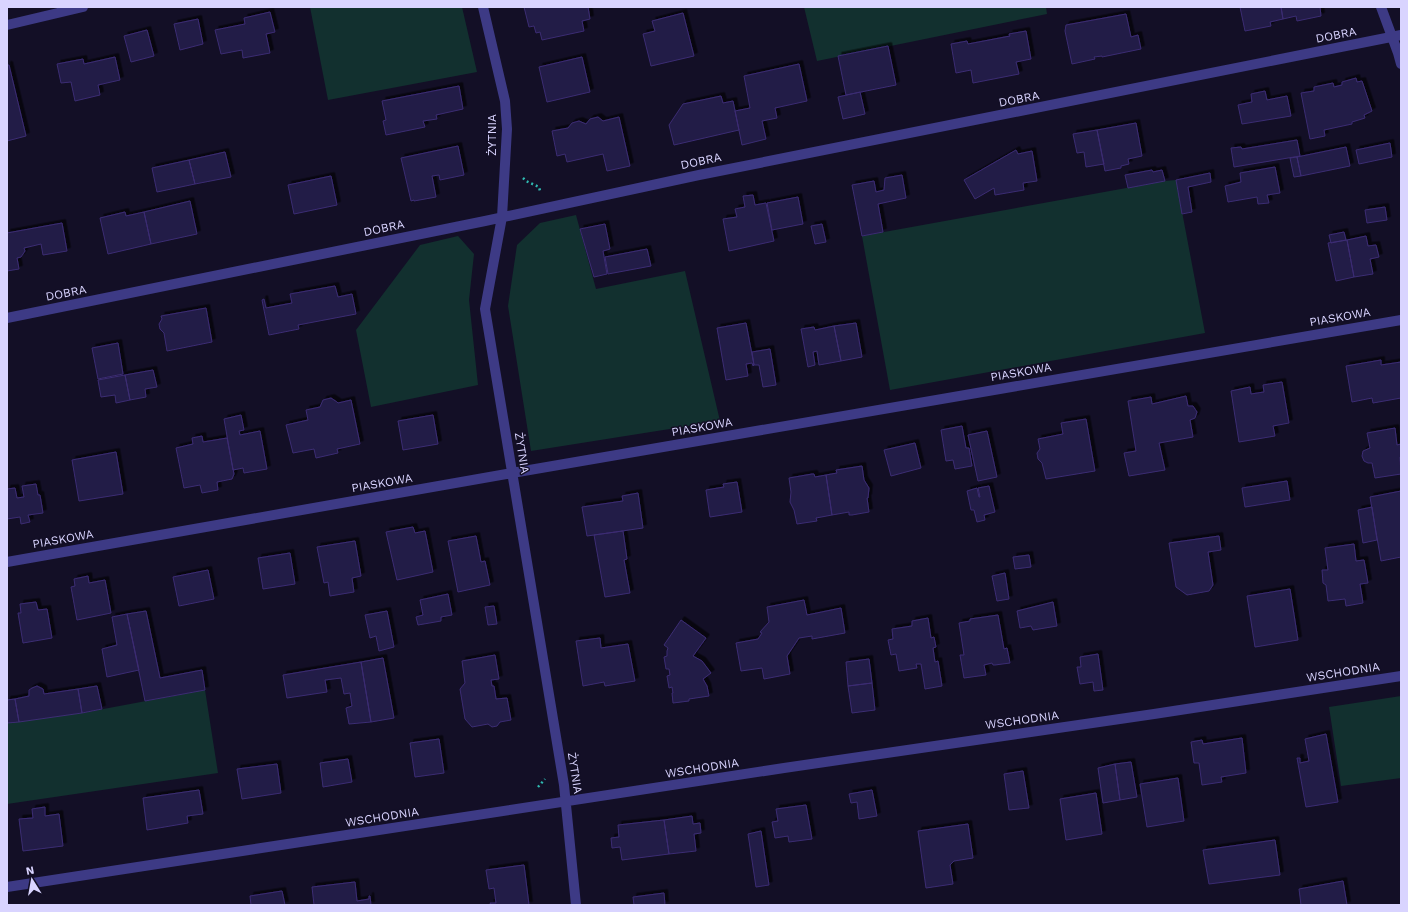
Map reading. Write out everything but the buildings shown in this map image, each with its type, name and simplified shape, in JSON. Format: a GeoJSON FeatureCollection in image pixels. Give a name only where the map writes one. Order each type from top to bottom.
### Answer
{"type":"FeatureCollection","features":[{"type":"Feature","properties":{"kind":"street"},"geometry":{"type":"LineString","coordinates":[[7,24],[83,7]]}},
{"type":"Feature","properties":{"kind":"street","name":"ŻYTNIA"},"geometry":{"type":"LineString","coordinates":[[483,7],[504,102],[507,129],[502,217],[485,309],[566,802],[576,905]]}},
{"type":"Feature","properties":{"kind":"street"},"geometry":{"type":"LineString","coordinates":[[1381,7],[1397,36],[1401,64]]}},
{"type":"Feature","properties":{"kind":"street","name":"DOBRA"},"geometry":{"type":"LineString","coordinates":[[7,318],[502,217],[699,175],[1397,36]]}},
{"type":"Feature","properties":{"kind":"street","name":"PIASKOWA"},"geometry":{"type":"LineString","coordinates":[[7,562],[512,473],[1401,320]]}},
{"type":"Feature","properties":{"kind":"street","name":"WSCHODNIA"},"geometry":{"type":"LineString","coordinates":[[7,887],[1401,676]]}},
{"type":"Feature","properties":{"kind":"path"},"geometry":{"type":"LineString","coordinates":[[535,790],[541,785],[546,774]]}},
{"type":"Feature","properties":{"kind":"green space"},"geometry":{"type":"Polygon","coordinates":[[[310,7],[462,7],[477,72],[328,100],[310,7]]]}},
{"type":"Feature","properties":{"kind":"green space"},"geometry":{"type":"Polygon","coordinates":[[[804,7],[1046,7],[1047,14],[817,61],[804,7]]]}},
{"type":"Feature","properties":{"kind":"green space"},"geometry":{"type":"Polygon","coordinates":[[[1176,180],[1205,333],[890,390],[862,236],[1176,180]]]}},
{"type":"Feature","properties":{"kind":"green space"},"geometry":{"type":"Polygon","coordinates":[[[576,215],[596,289],[685,271],[720,421],[531,451],[508,306],[517,245],[540,223],[576,215]]]}},
{"type":"Feature","properties":{"kind":"green space"},"geometry":{"type":"Polygon","coordinates":[[[458,236],[474,254],[469,300],[478,385],[371,407],[356,330],[420,245],[458,236]]]}},
{"type":"Feature","properties":{"kind":"green space"},"geometry":{"type":"Polygon","coordinates":[[[205,690],[218,773],[7,804],[7,723],[82,713],[205,690]]]}},
{"type":"Feature","properties":{"kind":"green space"},"geometry":{"type":"Polygon","coordinates":[[[1401,696],[1401,778],[1341,786],[1329,707],[1401,696]]]}}]}
